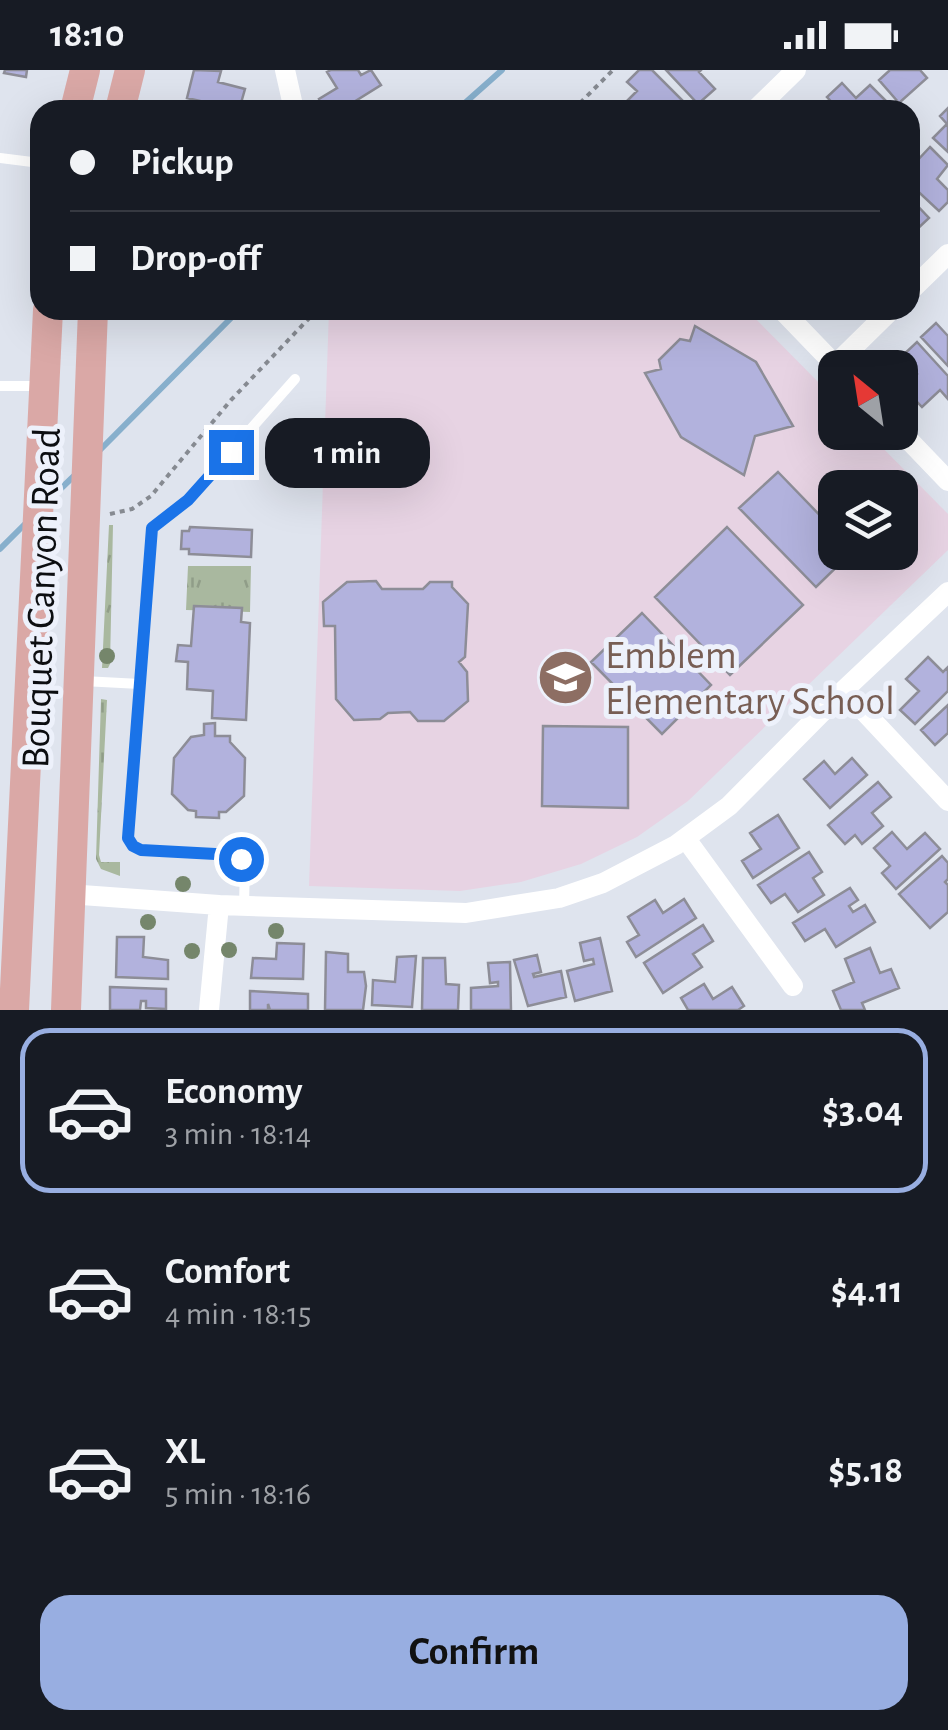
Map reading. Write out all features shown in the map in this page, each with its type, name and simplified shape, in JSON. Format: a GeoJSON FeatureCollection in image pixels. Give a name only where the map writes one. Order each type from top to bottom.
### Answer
{"type":"FeatureCollection","features":[{"type":"Feature","properties":{"kind":"main road"},"geometry":{"type":"LineString","coordinates":[[78,100],[85,70]]}},
{"type":"Feature","properties":{"kind":"main road"},"geometry":{"type":"LineString","coordinates":[[122,100],[130,70]]}},
{"type":"Feature","properties":{"kind":"main road","name":"Bouquet Canyon Road"},"geometry":{"type":"LineString","coordinates":[[14,1010],[16,890],[48,320]]}},
{"type":"Feature","properties":{"kind":"main road","name":"Bouquet Canyon Road"},"geometry":{"type":"LineString","coordinates":[[66,1010],[92,320]]}},
{"type":"Feature","properties":{"kind":"main road"},"geometry":{"type":"LineString","coordinates":[[45,386],[62,387],[68,395],[67,488],[83,524]]}},
{"type":"Feature","properties":{"kind":"main road"},"geometry":{"type":"LineString","coordinates":[[16,890],[68,894]]}},
{"type":"Feature","properties":{"kind":"street"},"geometry":{"type":"LineString","coordinates":[[285,70],[292,100]]}},
{"type":"Feature","properties":{"kind":"street"},"geometry":{"type":"LineString","coordinates":[[766,100],[796,70]]}},
{"type":"Feature","properties":{"kind":"street"},"geometry":{"type":"LineString","coordinates":[[920,281],[948,254]]}},
{"type":"Feature","properties":{"kind":"street"},"geometry":{"type":"LineString","coordinates":[[792,320],[821,350]]}},
{"type":"Feature","properties":{"kind":"street"},"geometry":{"type":"LineString","coordinates":[[852,350],[881,320]]}},
{"type":"Feature","properties":{"kind":"street"},"geometry":{"type":"LineString","coordinates":[[918,450],[948,481]]}},
{"type":"Feature","properties":{"kind":"street"},"geometry":{"type":"LineString","coordinates":[[68,894],[219,905],[466,913],[559,898],[603,883],[686,839],[729,806],[948,592]]}},
{"type":"Feature","properties":{"kind":"street"},"geometry":{"type":"LineString","coordinates":[[844,690],[948,801]]}},
{"type":"Feature","properties":{"kind":"street"},"geometry":{"type":"LineString","coordinates":[[686,839],[792,986]]}},
{"type":"Feature","properties":{"kind":"street"},"geometry":{"type":"LineString","coordinates":[[209,1010],[219,905]]}},
{"type":"Feature","properties":{"kind":"lane"},"geometry":{"type":"LineString","coordinates":[[0,158],[30,162]]}},
{"type":"Feature","properties":{"kind":"lane"},"geometry":{"type":"LineString","coordinates":[[244,906],[245,864],[234,855],[141,850],[128,838],[152,528],[188,500],[296,378]]}},
{"type":"Feature","properties":{"kind":"lane"},"geometry":{"type":"LineString","coordinates":[[0,386],[45,386]]}},
{"type":"Feature","properties":{"kind":"lane"},"geometry":{"type":"LineString","coordinates":[[77,680],[140,684]]}},
{"type":"Feature","properties":{"kind":"path"},"geometry":{"type":"LineString","coordinates":[[584,100],[613,70]]}},
{"type":"Feature","properties":{"kind":"path"},"geometry":{"type":"LineString","coordinates":[[83,524],[132,509],[150,496],[231,400],[307,320]]}},
{"type":"Feature","properties":{"kind":"shaded area","name":"Emblem Elementary School"},"geometry":{"type":"Polygon","coordinates":[[[329,320],[757,320],[818,382],[818,450],[885,450],[905,470],[818,470],[818,570],[918,570],[918,484],[948,514],[948,550],[688,801],[637,837],[581,864],[521,882],[460,891],[309,886],[329,320]]]}},
{"type":"Feature","properties":{"kind":"green space"},"geometry":{"type":"Polygon","coordinates":[[[109,525],[113,525],[110,664],[102,668],[109,525]]]}},
{"type":"Feature","properties":{"kind":"green space"},"geometry":{"type":"Polygon","coordinates":[[[188,566],[251,566],[250,612],[186,610],[188,566]]]}},
{"type":"Feature","properties":{"kind":"green space"},"geometry":{"type":"Polygon","coordinates":[[[101,699],[107,700],[99,855],[101,862],[120,862],[120,876],[101,869],[96,859],[101,699]]]}},
{"type":"Feature","properties":{"kind":"building"},"geometry":{"type":"Polygon","coordinates":[[[27,70],[26,77],[4,73],[27,70]]]}},
{"type":"Feature","properties":{"kind":"building"},"geometry":{"type":"Polygon","coordinates":[[[194,70],[221,71],[218,82],[245,89],[242,100],[187,98],[194,70]]]}},
{"type":"Feature","properties":{"kind":"building"},"geometry":{"type":"Polygon","coordinates":[[[358,70],[361,75],[371,70],[381,85],[357,100],[320,100],[337,88],[327,72],[358,70]]]}},
{"type":"Feature","properties":{"kind":"building"},"geometry":{"type":"Polygon","coordinates":[[[639,70],[652,70],[682,100],[628,100],[637,91],[627,82],[639,70]]]}},
{"type":"Feature","properties":{"kind":"building"},"geometry":{"type":"Polygon","coordinates":[[[666,70],[701,70],[715,89],[703,100],[694,100],[666,70]]]}},
{"type":"Feature","properties":{"kind":"building"},"geometry":{"type":"Polygon","coordinates":[[[890,70],[920,70],[927,78],[902,100],[896,100],[879,80],[890,70]]]}},
{"type":"Feature","properties":{"kind":"building"},"geometry":{"type":"Polygon","coordinates":[[[842,83],[856,98],[870,85],[885,100],[830,100],[827,97],[842,83]]]}},
{"type":"Feature","properties":{"kind":"building"},"geometry":{"type":"Polygon","coordinates":[[[948,108],[948,152],[933,138],[947,124],[940,116],[948,108]]]}},
{"type":"Feature","properties":{"kind":"building"},"geometry":{"type":"Polygon","coordinates":[[[930,147],[948,165],[937,179],[948,190],[948,202],[939,211],[920,193],[920,158],[930,147]]]}},
{"type":"Feature","properties":{"kind":"building"},"geometry":{"type":"Polygon","coordinates":[[[920,209],[929,218],[920,226],[920,209]]]}},
{"type":"Feature","properties":{"kind":"building"},"geometry":{"type":"Polygon","coordinates":[[[936,323],[948,336],[948,366],[921,337],[936,323]]]}},
{"type":"Feature","properties":{"kind":"building"},"geometry":{"type":"Polygon","coordinates":[[[695,326],[756,362],[793,426],[755,436],[744,475],[681,437],[645,373],[661,369],[659,360],[680,339],[690,341],[695,326]]]}},
{"type":"Feature","properties":{"kind":"building"},"geometry":{"type":"Polygon","coordinates":[[[917,342],[948,376],[948,399],[940,390],[922,407],[918,403],[918,350],[908,350],[917,342]]]}},
{"type":"Feature","properties":{"kind":"building"},"geometry":{"type":"Polygon","coordinates":[[[778,472],[818,513],[818,570],[833,570],[816,587],[739,508],[778,472]]]}},
{"type":"Feature","properties":{"kind":"building"},"geometry":{"type":"Polygon","coordinates":[[[190,527],[252,530],[251,557],[189,554],[189,549],[181,549],[182,531],[189,531],[190,527]]]}},
{"type":"Feature","properties":{"kind":"building"},"geometry":{"type":"Polygon","coordinates":[[[727,527],[803,605],[730,675],[655,597],[727,527]]]}},
{"type":"Feature","properties":{"kind":"building"},"geometry":{"type":"Polygon","coordinates":[[[376,581],[382,589],[423,589],[430,582],[452,582],[468,604],[465,657],[459,662],[467,672],[468,701],[444,721],[418,721],[410,712],[354,720],[336,699],[335,626],[324,626],[323,602],[347,582],[376,581]]]}},
{"type":"Feature","properties":{"kind":"building"},"geometry":{"type":"Polygon","coordinates":[[[194,606],[242,608],[241,622],[250,623],[246,720],[212,718],[213,691],[187,689],[188,662],[176,661],[178,645],[191,646],[194,606]]]}},
{"type":"Feature","properties":{"kind":"building"},"geometry":{"type":"Polygon","coordinates":[[[642,613],[711,685],[662,734],[591,662],[642,613]]]}},
{"type":"Feature","properties":{"kind":"building"},"geometry":{"type":"Polygon","coordinates":[[[928,657],[943,672],[948,667],[948,691],[915,724],[900,710],[919,691],[906,679],[928,657]]]}},
{"type":"Feature","properties":{"kind":"building"},"geometry":{"type":"Polygon","coordinates":[[[948,705],[948,733],[935,745],[921,730],[948,705]]]}},
{"type":"Feature","properties":{"kind":"building"},"geometry":{"type":"Polygon","coordinates":[[[215,723],[215,736],[230,736],[230,742],[245,758],[244,796],[226,812],[219,812],[219,818],[196,817],[196,811],[188,810],[172,794],[174,758],[191,737],[204,735],[204,724],[215,723]]]}},
{"type":"Feature","properties":{"kind":"building"},"geometry":{"type":"Polygon","coordinates":[[[543,726],[628,727],[628,808],[542,806],[543,726]]]}},
{"type":"Feature","properties":{"kind":"building"},"geometry":{"type":"Polygon","coordinates":[[[852,758],[867,775],[830,808],[804,779],[824,761],[835,774],[852,758]]]}},
{"type":"Feature","properties":{"kind":"building"},"geometry":{"type":"Polygon","coordinates":[[[878,782],[891,797],[872,813],[883,826],[862,844],[855,835],[845,844],[828,825],[878,782]]]}},
{"type":"Feature","properties":{"kind":"building"},"geometry":{"type":"Polygon","coordinates":[[[778,815],[799,848],[753,878],[742,861],[761,849],[750,833],[778,815]]]}},
{"type":"Feature","properties":{"kind":"building"},"geometry":{"type":"Polygon","coordinates":[[[892,832],[907,849],[925,833],[940,849],[896,889],[882,873],[890,866],[874,848],[892,832]]]}},
{"type":"Feature","properties":{"kind":"building"},"geometry":{"type":"Polygon","coordinates":[[[809,852],[822,872],[813,878],[824,895],[798,912],[785,894],[771,903],[758,885],[809,852]]]}},
{"type":"Feature","properties":{"kind":"building"},"geometry":{"type":"Polygon","coordinates":[[[942,856],[948,863],[948,912],[930,928],[899,894],[942,856]]]}},
{"type":"Feature","properties":{"kind":"building"},"geometry":{"type":"Polygon","coordinates":[[[850,888],[858,900],[849,906],[853,912],[865,905],[875,922],[836,947],[825,929],[805,941],[793,923],[850,888]]]}},
{"type":"Feature","properties":{"kind":"building"},"geometry":{"type":"Polygon","coordinates":[[[684,899],[696,918],[636,957],[627,942],[639,935],[628,917],[655,900],[663,913],[684,899]]]}},
{"type":"Feature","properties":{"kind":"building"},"geometry":{"type":"Polygon","coordinates":[[[703,925],[713,941],[693,954],[702,967],[663,993],[644,963],[703,925]]]}},
{"type":"Feature","properties":{"kind":"building"},"geometry":{"type":"Polygon","coordinates":[[[117,937],[144,937],[143,957],[168,960],[168,979],[116,977],[117,937]]]}},
{"type":"Feature","properties":{"kind":"building"},"geometry":{"type":"Polygon","coordinates":[[[600,938],[612,991],[575,1001],[567,971],[594,964],[593,959],[584,961],[580,943],[600,938]]]}},
{"type":"Feature","properties":{"kind":"building"},"geometry":{"type":"Polygon","coordinates":[[[277,943],[304,944],[303,979],[251,978],[253,958],[276,959],[277,943]]]}},
{"type":"Feature","properties":{"kind":"building"},"geometry":{"type":"Polygon","coordinates":[[[870,948],[880,973],[891,969],[899,988],[862,1003],[865,1010],[841,1010],[833,991],[854,982],[845,959],[870,948]]]}},
{"type":"Feature","properties":{"kind":"building"},"geometry":{"type":"Polygon","coordinates":[[[326,952],[348,954],[348,972],[364,972],[363,1010],[325,1010],[326,952]]]}},
{"type":"Feature","properties":{"kind":"building"},"geometry":{"type":"Polygon","coordinates":[[[537,955],[541,972],[533,974],[534,977],[561,971],[566,997],[528,1006],[514,960],[537,955]]]}},
{"type":"Feature","properties":{"kind":"building"},"geometry":{"type":"Polygon","coordinates":[[[416,956],[412,1007],[372,1005],[373,980],[395,982],[397,957],[416,956]]]}},
{"type":"Feature","properties":{"kind":"building"},"geometry":{"type":"Polygon","coordinates":[[[423,958],[445,958],[446,984],[459,985],[458,1010],[422,1010],[423,958]]]}},
{"type":"Feature","properties":{"kind":"building"},"geometry":{"type":"Polygon","coordinates":[[[510,962],[511,1010],[471,1010],[471,988],[498,986],[498,982],[490,983],[488,963],[510,962]]]}},
{"type":"Feature","properties":{"kind":"building"},"geometry":{"type":"Polygon","coordinates":[[[704,984],[713,999],[732,987],[744,1006],[738,1010],[688,1010],[681,998],[704,984]]]}},
{"type":"Feature","properties":{"kind":"building"},"geometry":{"type":"Polygon","coordinates":[[[110,987],[166,989],[166,1009],[146,1008],[146,1001],[141,1001],[140,1010],[110,1010],[110,987]]]}},
{"type":"Feature","properties":{"kind":"building"},"geometry":{"type":"Polygon","coordinates":[[[250,991],[308,994],[308,1010],[270,1010],[268,1004],[268,1010],[250,1010],[250,991]]]}},
{"type":"Feature","properties":{"kind":"waterway"},"geometry":{"type":"LineString","coordinates":[[468,100],[502,70]]}},
{"type":"Feature","properties":{"kind":"waterway"},"geometry":{"type":"LineString","coordinates":[[99,451],[229,320]]}},
{"type":"Feature","properties":{"kind":"waterway"},"geometry":{"type":"LineString","coordinates":[[49,500],[76,474]]}},
{"type":"Feature","properties":{"kind":"waterway"},"geometry":{"type":"LineString","coordinates":[[0,549],[26,523]]}},
{"type":"Feature","properties":{"kind":"place","name":"Emblem Elementary School"},"geometry":{"type":"Point","coordinates":[566,677]}},
{"type":"Feature","properties":{"kind":"route"},"geometry":{"type":"LineString","coordinates":[[231,452],[188,500],[152,528],[128,838],[141,850],[234,855],[241,859]]}}]}
